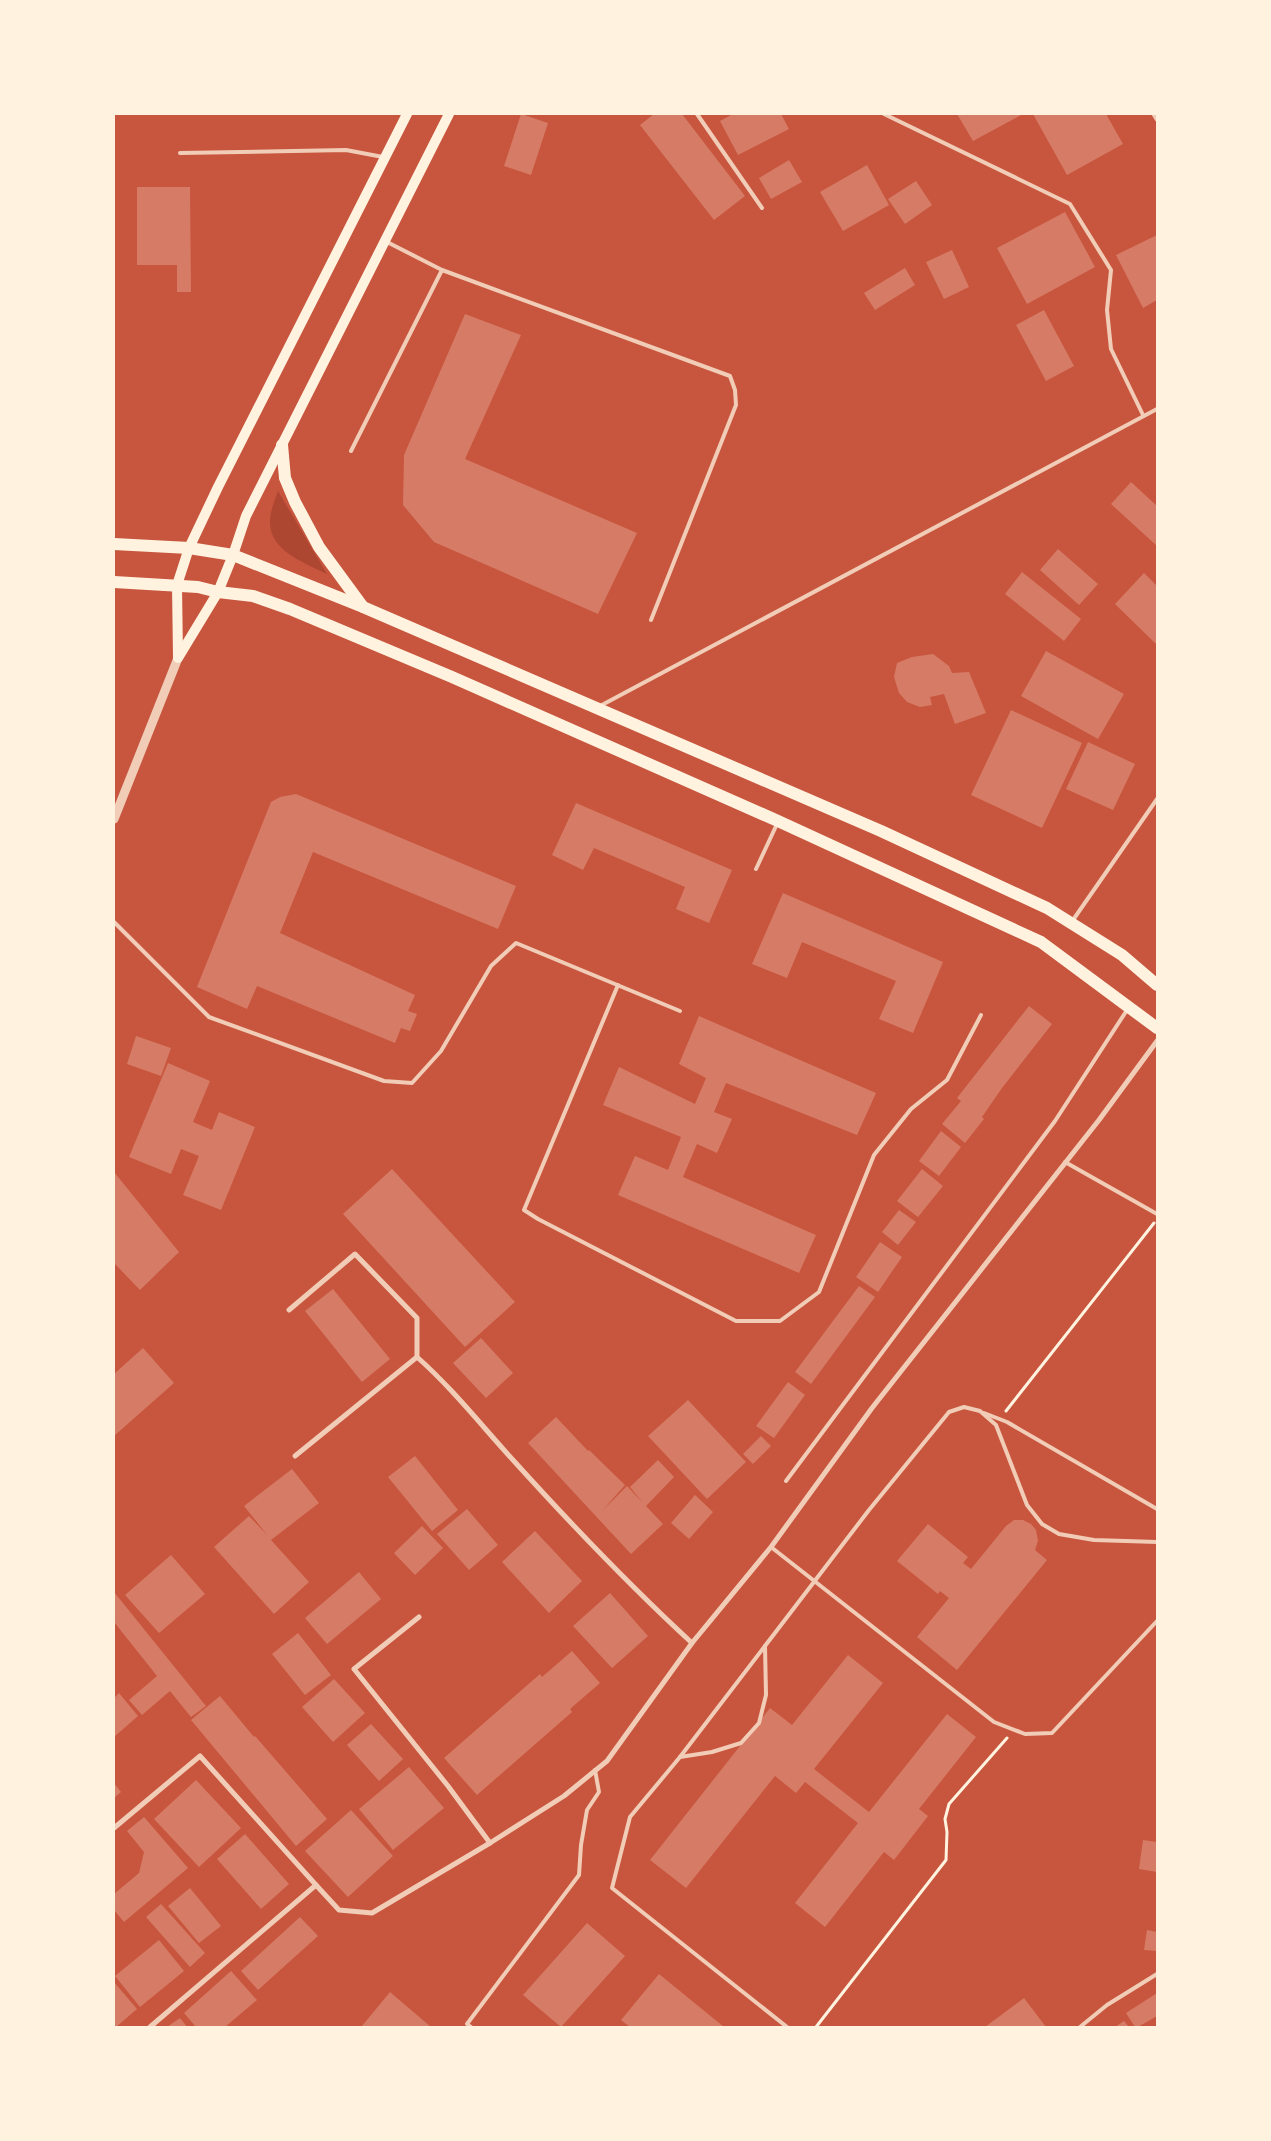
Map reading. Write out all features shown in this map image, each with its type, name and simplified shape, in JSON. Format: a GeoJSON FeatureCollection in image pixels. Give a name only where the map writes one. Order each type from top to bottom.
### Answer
{"type":"FeatureCollection","features":[{"type":"Feature","properties":{"kind":"main road"},"geometry":{"type":"LineString","coordinates":[[178,658],[178,585],[189,548],[227,469],[407,114]]}},
{"type":"Feature","properties":{"kind":"main road"},"geometry":{"type":"LineString","coordinates":[[178,658],[218,592],[233,556],[246,516],[449,114]]}},
{"type":"Feature","properties":{"kind":"main road"},"geometry":{"type":"LineString","coordinates":[[282,445],[285,478],[295,502],[319,547],[363,607]]}},
{"type":"Feature","properties":{"kind":"main road"},"geometry":{"type":"LineString","coordinates":[[114,544],[189,548],[233,556],[363,607],[881,831],[1047,908],[1122,955],[1157,985]]}},
{"type":"Feature","properties":{"kind":"main road"},"geometry":{"type":"LineString","coordinates":[[114,582],[198,587],[218,592],[252,596],[290,609],[452,678],[778,822],[1041,942],[1130,1006],[1157,1028]]}},
{"type":"Feature","properties":{"kind":"street"},"geometry":{"type":"LineString","coordinates":[[1154,114],[1157,119]]}},
{"type":"Feature","properties":{"kind":"street"},"geometry":{"type":"LineString","coordinates":[[114,819],[178,658]]}},
{"type":"Feature","properties":{"kind":"street"},"geometry":{"type":"LineString","coordinates":[[114,1828],[200,1756],[339,1910],[372,1913],[490,1843],[564,1796],[607,1761],[692,1642],[771,1547],[872,1408],[1065,1162],[1157,1041]]}},
{"type":"Feature","properties":{"kind":"street"},"geometry":{"type":"LineString","coordinates":[[289,1310],[355,1254],[417,1318],[417,1357],[443,1380],[515,1462],[646,1600],[692,1642]]}},
{"type":"Feature","properties":{"kind":"street"},"geometry":{"type":"LineString","coordinates":[[295,1456],[417,1357]]}},
{"type":"Feature","properties":{"kind":"street"},"geometry":{"type":"LineString","coordinates":[[418,1617],[354,1669],[448,1786],[490,1843]]}},
{"type":"Feature","properties":{"kind":"street"},"geometry":{"type":"LineString","coordinates":[[150,2027],[316,1885]]}},
{"type":"Feature","properties":{"kind":"lane"},"geometry":{"type":"LineString","coordinates":[[697,114],[762,208]]}},
{"type":"Feature","properties":{"kind":"lane"},"geometry":{"type":"LineString","coordinates":[[884,114],[1070,204],[1111,270],[1107,310],[1111,349],[1143,415]]}},
{"type":"Feature","properties":{"kind":"lane"},"geometry":{"type":"LineString","coordinates":[[180,153],[346,150],[385,157]]}},
{"type":"Feature","properties":{"kind":"lane"},"geometry":{"type":"LineString","coordinates":[[385,241],[442,270],[730,376],[735,390],[736,405],[651,620]]}},
{"type":"Feature","properties":{"kind":"lane"},"geometry":{"type":"LineString","coordinates":[[351,451],[442,270]]}},
{"type":"Feature","properties":{"kind":"lane"},"geometry":{"type":"LineString","coordinates":[[596,708],[1157,409]]}},
{"type":"Feature","properties":{"kind":"lane"},"geometry":{"type":"LineString","coordinates":[[1072,922],[1157,799]]}},
{"type":"Feature","properties":{"kind":"lane"},"geometry":{"type":"LineString","coordinates":[[756,868],[778,822]]}},
{"type":"Feature","properties":{"kind":"lane"},"geometry":{"type":"LineString","coordinates":[[114,922],[209,1017],[384,1081],[412,1084],[440,1051],[491,966],[516,943],[680,1011]]}},
{"type":"Feature","properties":{"kind":"lane"},"geometry":{"type":"LineString","coordinates":[[618,985],[524,1210],[736,1321],[780,1321],[819,1292],[874,1155],[911,1109],[947,1080],[981,1015]]}},
{"type":"Feature","properties":{"kind":"lane"},"geometry":{"type":"LineString","coordinates":[[786,1481],[1055,1121],[1130,1006]]}},
{"type":"Feature","properties":{"kind":"lane"},"geometry":{"type":"LineString","coordinates":[[1065,1162],[1157,1214]]}},
{"type":"Feature","properties":{"kind":"lane"},"geometry":{"type":"LineString","coordinates":[[787,2027],[612,1888],[630,1817],[680,1757],[869,1510],[949,1412],[964,1407],[1000,1419],[1157,1509]]}},
{"type":"Feature","properties":{"kind":"lane"},"geometry":{"type":"LineString","coordinates":[[980,1411],[996,1425],[1026,1505],[1042,1524],[1060,1534],[1094,1540],[1157,1542]]}},
{"type":"Feature","properties":{"kind":"lane"},"geometry":{"type":"LineString","coordinates":[[771,1547],[994,1722],[1025,1734],[1052,1733],[1157,1621]]}},
{"type":"Feature","properties":{"kind":"lane"},"geometry":{"type":"LineString","coordinates":[[680,1757],[712,1752],[741,1743],[759,1723],[766,1695],[765,1645]]}},
{"type":"Feature","properties":{"kind":"lane"},"geometry":{"type":"LineString","coordinates":[[471,2027],[467,2024],[579,1875],[581,1845],[587,1810],[599,1792],[595,1770]]}},
{"type":"Feature","properties":{"kind":"lane"},"geometry":{"type":"LineString","coordinates":[[1080,2027],[1107,2005],[1157,1974]]}},
{"type":"Feature","properties":{"kind":"path"},"geometry":{"type":"LineString","coordinates":[[1000,1419],[1150,1226],[1157,1220]]}},
{"type":"Feature","properties":{"kind":"path"},"geometry":{"type":"LineString","coordinates":[[816,2027],[946,1860],[947,1832],[945,1819],[949,1804],[1014,1730]]}},
{"type":"Feature","properties":{"kind":"shaded area"},"geometry":{"type":"Polygon","coordinates":[[[278,491],[327,574],[290,555],[275,540],[271,531],[270,521],[278,491]]]}},
{"type":"Feature","properties":{"kind":"building"},"geometry":{"type":"Polygon","coordinates":[[[521,114],[548,123],[531,175],[504,166],[521,114]]]}},
{"type":"Feature","properties":{"kind":"building"},"geometry":{"type":"Polygon","coordinates":[[[654,114],[682,114],[745,196],[714,220],[640,125],[654,114]]]}},
{"type":"Feature","properties":{"kind":"building"},"geometry":{"type":"Polygon","coordinates":[[[733,114],[781,114],[789,129],[738,155],[720,121],[733,114]]]}},
{"type":"Feature","properties":{"kind":"building"},"geometry":{"type":"Polygon","coordinates":[[[957,114],[1023,114],[973,141],[957,114]]]}},
{"type":"Feature","properties":{"kind":"building"},"geometry":{"type":"Polygon","coordinates":[[[1033,114],[1106,114],[1123,144],[1067,175],[1033,114]]]}},
{"type":"Feature","properties":{"kind":"building"},"geometry":{"type":"Polygon","coordinates":[[[789,160],[802,182],[771,199],[759,178],[789,160]]]}},
{"type":"Feature","properties":{"kind":"building"},"geometry":{"type":"Polygon","coordinates":[[[867,165],[889,205],[843,231],[820,192],[867,165]]]}},
{"type":"Feature","properties":{"kind":"building"},"geometry":{"type":"Polygon","coordinates":[[[916,181],[932,205],[905,224],[888,199],[916,181]]]}},
{"type":"Feature","properties":{"kind":"building"},"geometry":{"type":"Polygon","coordinates":[[[137,187],[190,187],[191,292],[177,292],[177,265],[137,265],[137,187]]]}},
{"type":"Feature","properties":{"kind":"building"},"geometry":{"type":"Polygon","coordinates":[[[1065,212],[1095,267],[1027,304],[997,248],[1065,212]]]}},
{"type":"Feature","properties":{"kind":"building"},"geometry":{"type":"Polygon","coordinates":[[[1157,235],[1157,300],[1143,308],[1116,255],[1157,235]]]}},
{"type":"Feature","properties":{"kind":"building"},"geometry":{"type":"Polygon","coordinates":[[[952,250],[969,287],[944,299],[926,262],[952,250]]]}},
{"type":"Feature","properties":{"kind":"building"},"geometry":{"type":"Polygon","coordinates":[[[905,268],[915,285],[875,310],[864,293],[905,268]]]}},
{"type":"Feature","properties":{"kind":"building"},"geometry":{"type":"Polygon","coordinates":[[[1044,310],[1074,366],[1046,381],[1016,325],[1044,310]]]}},
{"type":"Feature","properties":{"kind":"building"},"geometry":{"type":"Polygon","coordinates":[[[465,314],[521,335],[465,459],[637,533],[598,614],[434,542],[403,505],[404,455],[465,314]]]}},
{"type":"Feature","properties":{"kind":"building"},"geometry":{"type":"Polygon","coordinates":[[[1131,482],[1157,506],[1157,546],[1111,504],[1131,482]]]}},
{"type":"Feature","properties":{"kind":"building"},"geometry":{"type":"Polygon","coordinates":[[[1058,549],[1098,584],[1079,605],[1040,570],[1058,549]]]}},
{"type":"Feature","properties":{"kind":"building"},"geometry":{"type":"Polygon","coordinates":[[[1022,572],[1081,619],[1064,641],[1005,594],[1022,572]]]}},
{"type":"Feature","properties":{"kind":"building"},"geometry":{"type":"Polygon","coordinates":[[[1144,573],[1157,586],[1157,645],[1115,604],[1144,573]]]}},
{"type":"Feature","properties":{"kind":"building"},"geometry":{"type":"Polygon","coordinates":[[[1046,651],[1124,694],[1098,739],[1021,696],[1046,651]]]}},
{"type":"Feature","properties":{"kind":"building"},"geometry":{"type":"Polygon","coordinates":[[[933,654],[949,666],[952,673],[969,672],[986,713],[955,724],[944,694],[930,697],[932,705],[920,707],[907,702],[899,693],[894,677],[897,663],[912,657],[933,654]]]}},
{"type":"Feature","properties":{"kind":"building"},"geometry":{"type":"Polygon","coordinates":[[[1011,710],[1082,743],[1042,828],[971,795],[1011,710]]]}},
{"type":"Feature","properties":{"kind":"building"},"geometry":{"type":"Polygon","coordinates":[[[1088,742],[1135,764],[1113,810],[1066,789],[1088,742]]]}},
{"type":"Feature","properties":{"kind":"building"},"geometry":{"type":"Polygon","coordinates":[[[296,794],[516,886],[498,929],[313,852],[280,933],[415,995],[408,1011],[417,1014],[410,1031],[401,1028],[395,1043],[257,986],[247,1009],[197,987],[271,802],[280,797],[296,794]]]}},
{"type":"Feature","properties":{"kind":"building"},"geometry":{"type":"Polygon","coordinates":[[[576,803],[732,870],[709,923],[676,909],[685,887],[594,848],[583,870],[552,855],[576,803]]]}},
{"type":"Feature","properties":{"kind":"building"},"geometry":{"type":"Polygon","coordinates":[[[783,893],[943,962],[913,1033],[879,1019],[896,981],[802,942],[787,978],[752,964],[783,893]]]}},
{"type":"Feature","properties":{"kind":"building"},"geometry":{"type":"Polygon","coordinates":[[[1029,1006],[1052,1024],[1002,1088],[982,1117],[984,1119],[965,1143],[942,1124],[961,1101],[957,1098],[1029,1006]]]}},
{"type":"Feature","properties":{"kind":"building"},"geometry":{"type":"Polygon","coordinates":[[[699,1016],[876,1093],[857,1135],[726,1083],[714,1112],[732,1119],[717,1153],[697,1144],[683,1177],[816,1235],[799,1273],[618,1195],[635,1156],[668,1170],[681,1137],[603,1105],[619,1067],[695,1104],[706,1078],[679,1064],[699,1016]]]}},
{"type":"Feature","properties":{"kind":"building"},"geometry":{"type":"Polygon","coordinates":[[[136,1036],[171,1048],[161,1076],[127,1064],[136,1036]]]}},
{"type":"Feature","properties":{"kind":"building"},"geometry":{"type":"Polygon","coordinates":[[[168,1063],[210,1081],[193,1122],[212,1130],[219,1112],[255,1127],[221,1210],[183,1195],[199,1156],[181,1149],[171,1174],[129,1157],[168,1063]]]}},
{"type":"Feature","properties":{"kind":"building"},"geometry":{"type":"Polygon","coordinates":[[[941,1131],[961,1147],[939,1176],[919,1161],[941,1131]]]}},
{"type":"Feature","properties":{"kind":"building"},"geometry":{"type":"Polygon","coordinates":[[[392,1169],[515,1302],[465,1347],[343,1214],[392,1169]]]}},
{"type":"Feature","properties":{"kind":"building"},"geometry":{"type":"Polygon","coordinates":[[[922,1169],[943,1186],[918,1217],[897,1201],[922,1169]]]}},
{"type":"Feature","properties":{"kind":"building"},"geometry":{"type":"Polygon","coordinates":[[[114,1172],[179,1252],[140,1290],[114,1263],[114,1172]]]}},
{"type":"Feature","properties":{"kind":"building"},"geometry":{"type":"Polygon","coordinates":[[[899,1210],[916,1222],[898,1245],[882,1232],[899,1210]]]}},
{"type":"Feature","properties":{"kind":"building"},"geometry":{"type":"Polygon","coordinates":[[[880,1242],[902,1257],[878,1292],[856,1277],[880,1242]]]}},
{"type":"Feature","properties":{"kind":"building"},"geometry":{"type":"Polygon","coordinates":[[[859,1286],[875,1297],[811,1384],[795,1372],[859,1286]]]}},
{"type":"Feature","properties":{"kind":"building"},"geometry":{"type":"Polygon","coordinates":[[[333,1289],[390,1359],[362,1382],[305,1311],[333,1289]]]}},
{"type":"Feature","properties":{"kind":"building"},"geometry":{"type":"Polygon","coordinates":[[[481,1338],[513,1373],[486,1398],[453,1363],[481,1338]]]}},
{"type":"Feature","properties":{"kind":"building"},"geometry":{"type":"Polygon","coordinates":[[[143,1348],[174,1383],[114,1436],[114,1374],[143,1348]]]}},
{"type":"Feature","properties":{"kind":"building"},"geometry":{"type":"Polygon","coordinates":[[[788,1382],[805,1395],[774,1438],[756,1426],[788,1382]]]}},
{"type":"Feature","properties":{"kind":"building"},"geometry":{"type":"Polygon","coordinates":[[[688,1400],[746,1462],[707,1499],[648,1436],[688,1400]]]}},
{"type":"Feature","properties":{"kind":"building"},"geometry":{"type":"Polygon","coordinates":[[[556,1417],[588,1451],[625,1485],[602,1511],[627,1486],[643,1503],[630,1487],[658,1460],[674,1477],[646,1506],[663,1524],[631,1554],[528,1443],[556,1417]]]}},
{"type":"Feature","properties":{"kind":"building"},"geometry":{"type":"Polygon","coordinates":[[[761,1436],[771,1446],[753,1464],[743,1454],[761,1436]]]}},
{"type":"Feature","properties":{"kind":"building"},"geometry":{"type":"Polygon","coordinates":[[[415,1456],[458,1510],[432,1531],[388,1477],[415,1456]]]}},
{"type":"Feature","properties":{"kind":"building"},"geometry":{"type":"Polygon","coordinates":[[[292,1469],[319,1503],[271,1540],[309,1582],[274,1614],[214,1547],[249,1516],[268,1536],[244,1506],[292,1469]]]}},
{"type":"Feature","properties":{"kind":"building"},"geometry":{"type":"Polygon","coordinates":[[[695,1495],[713,1512],[689,1539],[671,1523],[695,1495]]]}},
{"type":"Feature","properties":{"kind":"building"},"geometry":{"type":"Polygon","coordinates":[[[467,1509],[498,1545],[469,1570],[437,1534],[467,1509]]]}},
{"type":"Feature","properties":{"kind":"building"},"geometry":{"type":"Polygon","coordinates":[[[1014,1520],[1023,1520],[1031,1524],[1036,1530],[1038,1541],[1035,1550],[1047,1560],[957,1670],[917,1637],[949,1598],[940,1591],[938,1594],[897,1561],[928,1524],[968,1557],[963,1563],[971,1569],[1006,1526],[1014,1520]]]}},
{"type":"Feature","properties":{"kind":"building"},"geometry":{"type":"Polygon","coordinates":[[[422,1526],[443,1548],[415,1575],[394,1553],[422,1526]]]}},
{"type":"Feature","properties":{"kind":"building"},"geometry":{"type":"Polygon","coordinates":[[[535,1531],[582,1581],[549,1613],[502,1562],[535,1531]]]}},
{"type":"Feature","properties":{"kind":"building"},"geometry":{"type":"Polygon","coordinates":[[[171,1555],[205,1594],[159,1633],[125,1595],[171,1555]]]}},
{"type":"Feature","properties":{"kind":"building"},"geometry":{"type":"Polygon","coordinates":[[[359,1572],[381,1599],[327,1644],[305,1618],[359,1572]]]}},
{"type":"Feature","properties":{"kind":"building"},"geometry":{"type":"Polygon","coordinates":[[[114,1592],[206,1706],[191,1717],[170,1691],[142,1715],[129,1700],[157,1676],[114,1622],[114,1592]]]}},
{"type":"Feature","properties":{"kind":"building"},"geometry":{"type":"Polygon","coordinates":[[[610,1593],[648,1636],[612,1668],[573,1626],[610,1593]]]}},
{"type":"Feature","properties":{"kind":"building"},"geometry":{"type":"Polygon","coordinates":[[[298,1633],[331,1675],[305,1695],[272,1654],[298,1633]]]}},
{"type":"Feature","properties":{"kind":"building"},"geometry":{"type":"Polygon","coordinates":[[[572,1651],[600,1683],[570,1709],[572,1712],[477,1795],[444,1758],[540,1674],[542,1677],[572,1651]]]}},
{"type":"Feature","properties":{"kind":"building"},"geometry":{"type":"Polygon","coordinates":[[[848,1655],[883,1683],[814,1769],[869,1812],[947,1714],[976,1737],[919,1809],[928,1816],[894,1860],[884,1852],[825,1927],[795,1903],[858,1823],[805,1782],[796,1793],[775,1776],[686,1888],[650,1860],[770,1708],[792,1725],[848,1655]]]}},
{"type":"Feature","properties":{"kind":"building"},"geometry":{"type":"Polygon","coordinates":[[[334,1679],[365,1713],[333,1742],[302,1707],[334,1679]]]}},
{"type":"Feature","properties":{"kind":"building"},"geometry":{"type":"Polygon","coordinates":[[[119,1693],[138,1716],[114,1737],[114,1698],[119,1693]]]}},
{"type":"Feature","properties":{"kind":"building"},"geometry":{"type":"Polygon","coordinates":[[[220,1696],[327,1819],[296,1846],[191,1720],[220,1696]]]}},
{"type":"Feature","properties":{"kind":"building"},"geometry":{"type":"Polygon","coordinates":[[[371,1724],[403,1759],[379,1781],[347,1745],[371,1724]]]}},
{"type":"Feature","properties":{"kind":"building"},"geometry":{"type":"Polygon","coordinates":[[[409,1767],[444,1808],[393,1850],[359,1809],[409,1767]]]}},
{"type":"Feature","properties":{"kind":"building"},"geometry":{"type":"Polygon","coordinates":[[[196,1780],[241,1828],[199,1867],[154,1819],[196,1780]]]}},
{"type":"Feature","properties":{"kind":"building"},"geometry":{"type":"Polygon","coordinates":[[[114,1783],[121,1792],[114,1798],[114,1783]]]}},
{"type":"Feature","properties":{"kind":"building"},"geometry":{"type":"Polygon","coordinates":[[[351,1810],[393,1856],[348,1897],[305,1851],[351,1810]]]}},
{"type":"Feature","properties":{"kind":"building"},"geometry":{"type":"Polygon","coordinates":[[[144,1817],[188,1868],[124,1922],[114,1910],[114,1894],[139,1873],[144,1852],[127,1831],[144,1817]]]}},
{"type":"Feature","properties":{"kind":"building"},"geometry":{"type":"Polygon","coordinates":[[[245,1834],[289,1884],[261,1909],[217,1859],[245,1834]]]}},
{"type":"Feature","properties":{"kind":"building"},"geometry":{"type":"Polygon","coordinates":[[[1143,1840],[1157,1842],[1157,1872],[1139,1869],[1143,1840]]]}},
{"type":"Feature","properties":{"kind":"building"},"geometry":{"type":"Polygon","coordinates":[[[190,1888],[221,1926],[199,1943],[168,1906],[190,1888]]]}},
{"type":"Feature","properties":{"kind":"building"},"geometry":{"type":"Polygon","coordinates":[[[161,1904],[205,1953],[190,1967],[146,1917],[161,1904]]]}},
{"type":"Feature","properties":{"kind":"building"},"geometry":{"type":"Polygon","coordinates":[[[300,1917],[318,1936],[258,1990],[241,1971],[300,1917]]]}},
{"type":"Feature","properties":{"kind":"building"},"geometry":{"type":"Polygon","coordinates":[[[587,1923],[625,1956],[561,2027],[523,1995],[587,1923]]]}},
{"type":"Feature","properties":{"kind":"building"},"geometry":{"type":"Polygon","coordinates":[[[1147,1930],[1157,1932],[1157,1951],[1144,1950],[1147,1930]]]}},
{"type":"Feature","properties":{"kind":"building"},"geometry":{"type":"Polygon","coordinates":[[[159,1940],[184,1971],[140,2007],[115,1976],[159,1940]]]}},
{"type":"Feature","properties":{"kind":"building"},"geometry":{"type":"Polygon","coordinates":[[[231,1971],[257,2000],[225,2027],[196,2027],[184,2013],[231,1971]]]}},
{"type":"Feature","properties":{"kind":"building"},"geometry":{"type":"Polygon","coordinates":[[[659,1974],[724,2027],[630,2027],[621,2020],[659,1974]]]}},
{"type":"Feature","properties":{"kind":"building"},"geometry":{"type":"Polygon","coordinates":[[[114,1982],[137,2009],[116,2027],[114,2027],[114,1982]]]}},
{"type":"Feature","properties":{"kind":"building"},"geometry":{"type":"Polygon","coordinates":[[[390,1992],[431,2027],[363,2027],[390,1992]]]}},
{"type":"Feature","properties":{"kind":"building"},"geometry":{"type":"Polygon","coordinates":[[[1157,1993],[1157,2016],[1135,2027],[1126,2013],[1157,1993]]]}},
{"type":"Feature","properties":{"kind":"building"},"geometry":{"type":"Polygon","coordinates":[[[1024,1998],[1046,2027],[985,2027],[1024,1998]]]}},
{"type":"Feature","properties":{"kind":"building"},"geometry":{"type":"Polygon","coordinates":[[[180,2018],[187,2027],[167,2027],[180,2018]]]}},
{"type":"Feature","properties":{"kind":"building"},"geometry":{"type":"Polygon","coordinates":[[[1124,2021],[1129,2027],[1115,2027],[1124,2021]]]}}]}
